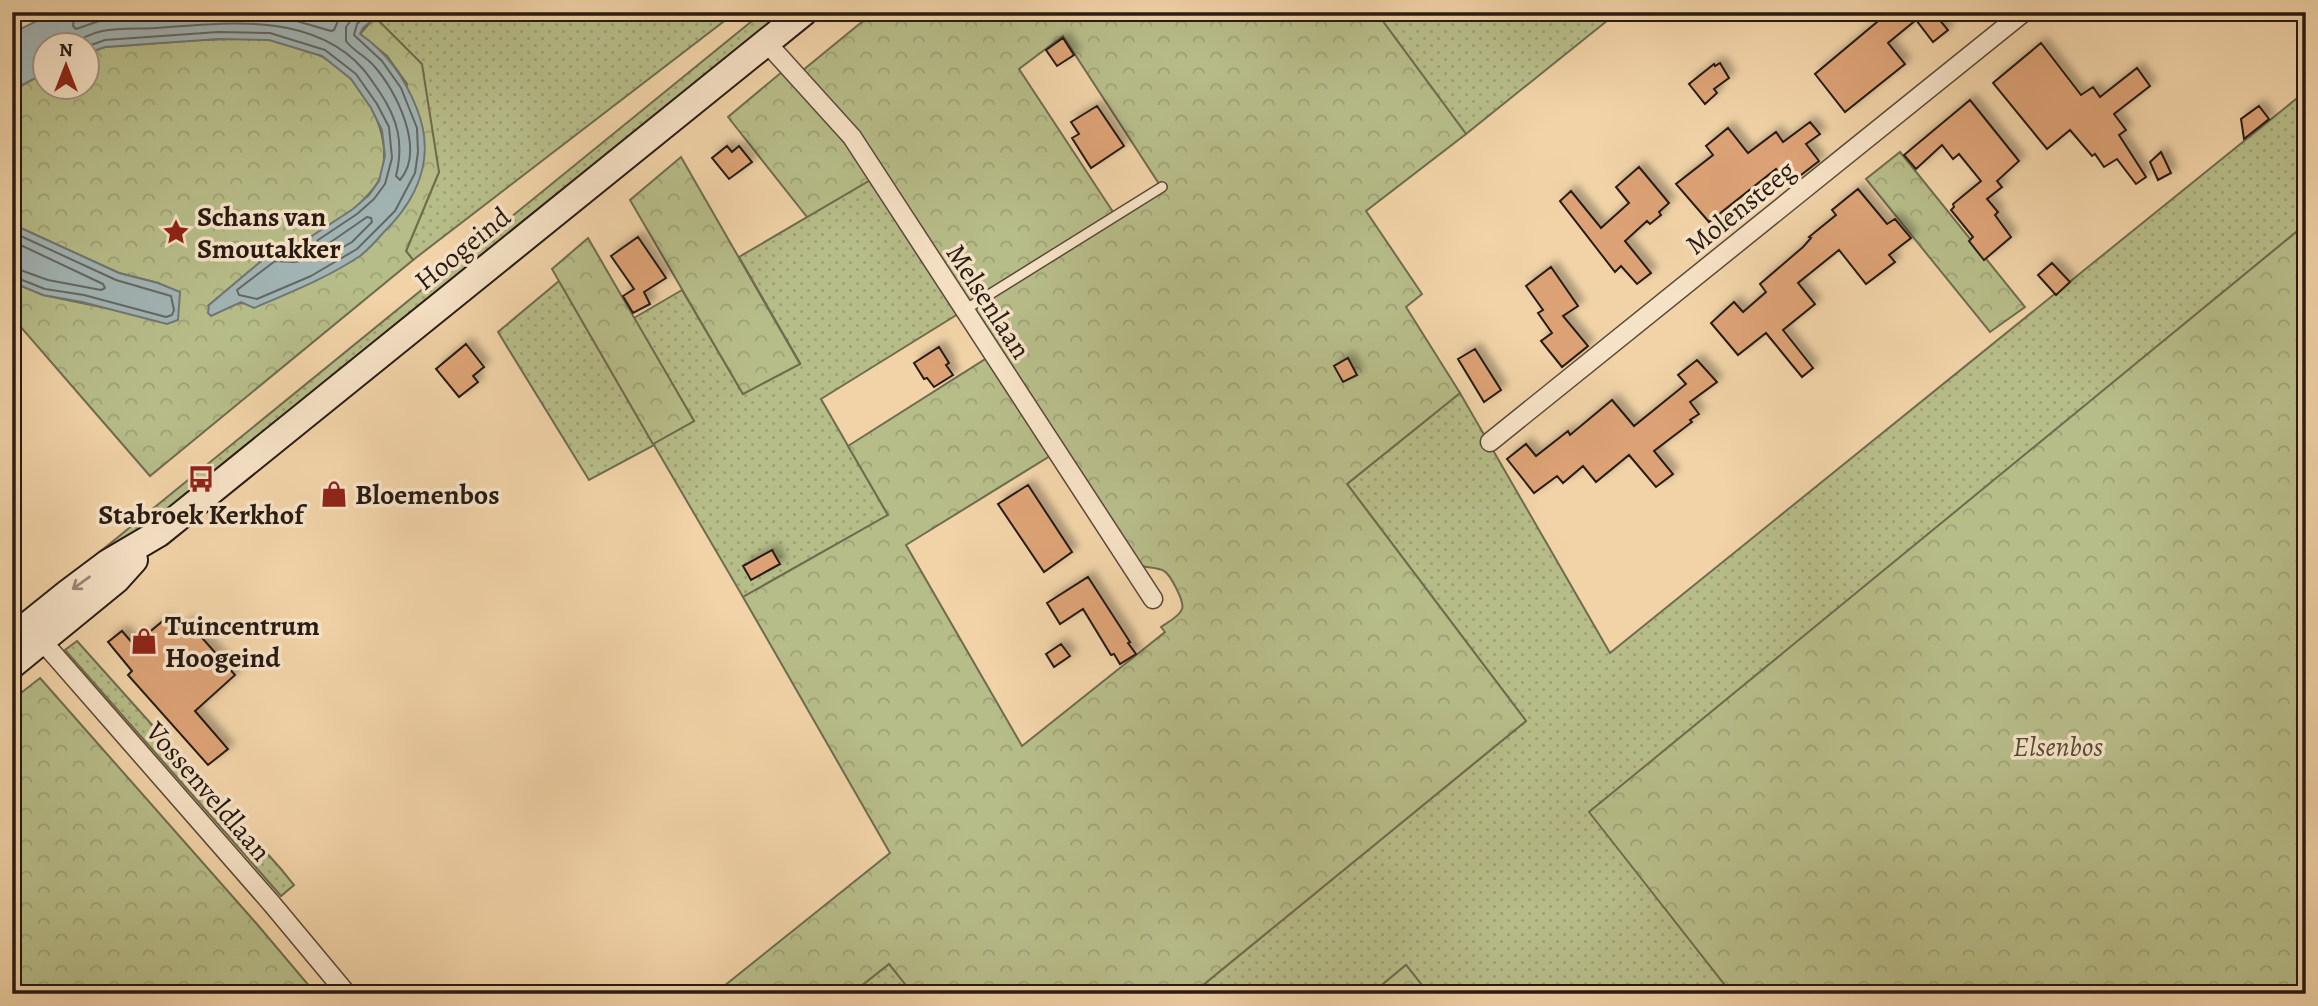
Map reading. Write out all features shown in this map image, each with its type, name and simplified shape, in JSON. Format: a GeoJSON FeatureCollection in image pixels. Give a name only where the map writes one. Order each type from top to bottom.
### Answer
{"type":"FeatureCollection","features":[{"type":"Feature","properties":{"kind":"main road","name":"Hoogeind"},"geometry":{"type":"LineString","coordinates":[[12,665],[28,635],[108,563],[159,533],[804,12]]}},
{"type":"Feature","properties":{"kind":"street","name":"Molensteeg"},"geometry":{"type":"LineString","coordinates":[[1490,442],[2024,12]]}},
{"type":"Feature","properties":{"kind":"street","name":"Melsenlaan"},"geometry":{"type":"LineString","coordinates":[[767,43],[852,137],[1153,599]]}},
{"type":"Feature","properties":{"kind":"street","name":"Vossenveldlaan"},"geometry":{"type":"LineString","coordinates":[[28,635],[272,904],[347,994]]}},
{"type":"Feature","properties":{"kind":"lane"},"geometry":{"type":"LineString","coordinates":[[963,311],[1162,187]]}},
{"type":"Feature","properties":{"kind":"green space"},"geometry":{"type":"Polygon","coordinates":[[[382,12],[736,12],[413,260],[406,251],[439,172],[375,17],[382,12]]]}},
{"type":"Feature","properties":{"kind":"green space"},"geometry":{"type":"Polygon","coordinates":[[[763,12],[783,12],[114,554],[64,581],[763,12]]]}},
{"type":"Feature","properties":{"kind":"green space"},"geometry":{"type":"Polygon","coordinates":[[[874,12],[1376,12],[1466,134],[1366,211],[1422,294],[1406,307],[1460,393],[1347,484],[1526,721],[1192,994],[913,994],[889,964],[851,994],[714,994],[890,853],[743,597],[888,515],[848,446],[987,358],[1050,456],[906,545],[1022,746],[1165,632],[1161,627],[1176,617],[1182,609],[1179,595],[1170,577],[1162,570],[1142,566],[802,71],[874,12]],[[1063,36],[1019,69],[1115,215],[1161,187],[1063,36]]]}},
{"type":"Feature","properties":{"kind":"green space"},"geometry":{"type":"Polygon","coordinates":[[[1376,12],[1618,12],[1466,134],[1376,12]]]}},
{"type":"Feature","properties":{"kind":"green space"},"geometry":{"type":"Polygon","coordinates":[[[375,17],[422,64],[439,172],[406,251],[413,260],[150,476],[12,317],[12,282],[43,295],[120,311],[158,283],[119,273],[12,224],[12,97],[20,86],[32,80],[32,102],[102,102],[102,48],[205,40],[262,39],[283,43],[321,56],[350,77],[362,92],[380,127],[384,163],[379,180],[355,208],[303,255],[274,253],[209,305],[248,303],[362,254],[407,84],[387,56],[360,34],[375,17]]]}},
{"type":"Feature","properties":{"kind":"green space"},"geometry":{"type":"Polygon","coordinates":[[[783,71],[839,130],[872,179],[807,217],[728,117],[783,71]]]}},
{"type":"Feature","properties":{"kind":"green space"},"geometry":{"type":"Polygon","coordinates":[[[2306,91],[2306,224],[1590,812],[1732,994],[1429,994],[1406,965],[1371,994],[1192,994],[1526,721],[1347,484],[1460,393],[1610,653],[2306,91]]]}},
{"type":"Feature","properties":{"kind":"green space"},"geometry":{"type":"Polygon","coordinates":[[[1900,152],[2025,307],[1990,332],[1866,179],[1900,152]]]}},
{"type":"Feature","properties":{"kind":"green space"},"geometry":{"type":"Polygon","coordinates":[[[681,157],[800,364],[743,394],[630,200],[681,157]]]}},
{"type":"Feature","properties":{"kind":"green space"},"geometry":{"type":"Polygon","coordinates":[[[872,179],[958,314],[821,399],[888,515],[743,597],[654,445],[589,480],[498,332],[559,281],[653,444],[694,421],[634,318],[682,290],[743,394],[800,363],[739,257],[872,179]]]}},
{"type":"Feature","properties":{"kind":"green space","name":"Elsenbos"},"geometry":{"type":"Polygon","coordinates":[[[2306,224],[2306,994],[1732,994],[1589,812],[2306,224]]]}},
{"type":"Feature","properties":{"kind":"green space"},"geometry":{"type":"Polygon","coordinates":[[[588,238],[694,421],[653,444],[552,269],[588,238]]]}},
{"type":"Feature","properties":{"kind":"green space"},"geometry":{"type":"Polygon","coordinates":[[[77,641],[294,885],[281,896],[65,650],[77,641]]]}},
{"type":"Feature","properties":{"kind":"green space"},"geometry":{"type":"Polygon","coordinates":[[[40,678],[316,994],[12,994],[12,700],[40,678]]]}},
{"type":"Feature","properties":{"kind":"green space"},"geometry":{"type":"Polygon","coordinates":[[[889,964],[913,994],[851,994],[889,964]]]}},
{"type":"Feature","properties":{"kind":"green space"},"geometry":{"type":"Polygon","coordinates":[[[1406,965],[1429,994],[1371,994],[1406,965]]]}},
{"type":"Feature","properties":{"kind":"water"},"geometry":{"type":"Polygon","coordinates":[[[55,12],[382,12],[363,28],[360,34],[379,49],[394,67],[417,109],[425,144],[420,176],[406,206],[363,254],[335,271],[254,308],[241,302],[211,316],[208,313],[209,305],[259,263],[274,253],[303,255],[312,236],[353,209],[369,195],[379,181],[385,156],[382,130],[351,79],[322,56],[269,40],[218,39],[102,48],[102,32],[32,32],[32,80],[20,86],[12,97],[12,33],[55,12]]]}},
{"type":"Feature","properties":{"kind":"water"},"geometry":{"type":"Polygon","coordinates":[[[12,224],[119,273],[180,292],[178,320],[167,324],[43,295],[12,282],[12,224]]]}},
{"type":"Feature","properties":{"kind":"building"},"geometry":{"type":"Polygon","coordinates":[[[1889,12],[1933,12],[1948,30],[1933,42],[1916,20],[1888,43],[1905,64],[1845,112],[1815,74],[1889,12]]]}},
{"type":"Feature","properties":{"kind":"building"},"geometry":{"type":"Polygon","coordinates":[[[1063,38],[1074,55],[1057,66],[1046,50],[1063,38]]]}},
{"type":"Feature","properties":{"kind":"building"},"geometry":{"type":"Polygon","coordinates":[[[2041,43],[2081,95],[2093,87],[2100,97],[2137,68],[2150,86],[2114,114],[2126,130],[2119,135],[2146,177],[2136,184],[2117,159],[2104,167],[2095,154],[2092,156],[2070,130],[2047,149],[1993,83],[2041,43]]]}},
{"type":"Feature","properties":{"kind":"building"},"geometry":{"type":"Polygon","coordinates":[[[1720,63],[1729,78],[1714,89],[1717,93],[1705,104],[1689,84],[1714,64],[1715,66],[1720,63]]]}},
{"type":"Feature","properties":{"kind":"building"},"geometry":{"type":"Polygon","coordinates":[[[1970,100],[2019,161],[1997,181],[2002,187],[1987,199],[1998,212],[1995,215],[2011,237],[1984,260],[1969,241],[1973,237],[1951,210],[1953,204],[1981,181],[1959,154],[1953,159],[1942,145],[1916,169],[1904,155],[1970,100]]]}},
{"type":"Feature","properties":{"kind":"building"},"geometry":{"type":"Polygon","coordinates":[[[1097,106],[1124,146],[1091,168],[1072,138],[1079,134],[1071,122],[1097,106]]]}},
{"type":"Feature","properties":{"kind":"building"},"geometry":{"type":"Polygon","coordinates":[[[2259,106],[2269,119],[2244,139],[2241,119],[2259,106]]]}},
{"type":"Feature","properties":{"kind":"building"},"geometry":{"type":"Polygon","coordinates":[[[1810,122],[1820,134],[1806,144],[1819,161],[1788,185],[1776,169],[1709,222],[1676,184],[1713,155],[1706,146],[1728,128],[1748,153],[1776,132],[1783,142],[1810,122]]]}},
{"type":"Feature","properties":{"kind":"building"},"geometry":{"type":"Polygon","coordinates":[[[727,146],[732,152],[739,146],[752,162],[729,179],[712,158],[727,146]]]}},
{"type":"Feature","properties":{"kind":"building"},"geometry":{"type":"Polygon","coordinates":[[[2161,152],[2171,173],[2158,180],[2150,162],[2161,152]]]}},
{"type":"Feature","properties":{"kind":"building"},"geometry":{"type":"Polygon","coordinates":[[[1639,167],[1669,203],[1659,212],[1661,215],[1650,224],[1647,221],[1625,241],[1651,273],[1637,284],[1621,266],[1615,272],[1560,201],[1571,191],[1601,228],[1629,203],[1616,187],[1639,167]]]}},
{"type":"Feature","properties":{"kind":"building"},"geometry":{"type":"Polygon","coordinates":[[[1858,189],[1887,224],[1895,219],[1911,238],[1889,255],[1895,262],[1866,284],[1839,250],[1798,283],[1815,304],[1783,330],[1813,368],[1802,377],[1766,333],[1738,355],[1711,323],[1734,302],[1743,312],[1766,292],[1760,284],[1803,247],[1811,238],[1809,237],[1836,215],[1832,210],[1858,189]]]}},
{"type":"Feature","properties":{"kind":"building"},"geometry":{"type":"Polygon","coordinates":[[[638,237],[666,278],[644,292],[650,304],[633,313],[623,296],[634,289],[611,256],[638,237]]]}},
{"type":"Feature","properties":{"kind":"building"},"geometry":{"type":"Polygon","coordinates":[[[2052,263],[2070,282],[2056,295],[2038,275],[2052,263]]]}},
{"type":"Feature","properties":{"kind":"building"},"geometry":{"type":"Polygon","coordinates":[[[1551,267],[1578,306],[1563,316],[1588,346],[1562,367],[1541,341],[1552,333],[1538,313],[1543,310],[1526,286],[1551,267]]]}},
{"type":"Feature","properties":{"kind":"building"},"geometry":{"type":"Polygon","coordinates":[[[466,344],[484,367],[473,376],[478,382],[459,397],[436,369],[466,344]]]}},
{"type":"Feature","properties":{"kind":"building"},"geometry":{"type":"Polygon","coordinates":[[[939,347],[953,375],[934,387],[927,378],[924,379],[914,363],[939,347]]]}},
{"type":"Feature","properties":{"kind":"building"},"geometry":{"type":"Polygon","coordinates":[[[1475,349],[1501,390],[1484,402],[1458,359],[1475,349]]]}},
{"type":"Feature","properties":{"kind":"building"},"geometry":{"type":"Polygon","coordinates":[[[1348,358],[1357,375],[1343,382],[1334,366],[1348,358]]]}},
{"type":"Feature","properties":{"kind":"building"},"geometry":{"type":"Polygon","coordinates":[[[1697,360],[1717,382],[1690,402],[1699,414],[1690,420],[1692,422],[1654,451],[1673,474],[1656,487],[1629,455],[1596,482],[1583,466],[1563,483],[1557,476],[1534,493],[1507,459],[1526,444],[1536,456],[1568,431],[1570,435],[1612,400],[1634,426],[1686,384],[1678,375],[1697,360]]]}},
{"type":"Feature","properties":{"kind":"building"},"geometry":{"type":"Polygon","coordinates":[[[1028,485],[1072,552],[1044,572],[998,504],[1028,485]]]}},
{"type":"Feature","properties":{"kind":"building"},"geometry":{"type":"Polygon","coordinates":[[[772,550],[780,564],[751,580],[743,566],[772,550]]]}},
{"type":"Feature","properties":{"kind":"building"},"geometry":{"type":"Polygon","coordinates":[[[1088,577],[1136,654],[1120,664],[1114,654],[1111,655],[1083,609],[1060,624],[1047,603],[1088,577]]]}},
{"type":"Feature","properties":{"kind":"building"},"geometry":{"type":"Polygon","coordinates":[[[164,620],[176,633],[188,622],[235,675],[195,711],[228,749],[208,765],[128,675],[132,671],[108,642],[122,631],[134,645],[164,620]]]}},
{"type":"Feature","properties":{"kind":"building"},"geometry":{"type":"Polygon","coordinates":[[[1061,644],[1070,656],[1054,667],[1046,654],[1061,644]]]}},
{"type":"Feature","properties":{"kind":"place","name":"Schans van Smoutakker"},"geometry":{"type":"Point","coordinates":[176,232]}},
{"type":"Feature","properties":{"kind":"place","name":"Stabroek Kerkhof"},"geometry":{"type":"Point","coordinates":[201,479]}},
{"type":"Feature","properties":{"kind":"place","name":"Bloemenbos"},"geometry":{"type":"Point","coordinates":[334,494]}},
{"type":"Feature","properties":{"kind":"place","name":"Tuincentrum Hoogeind"},"geometry":{"type":"Point","coordinates":[144,641]}}]}
